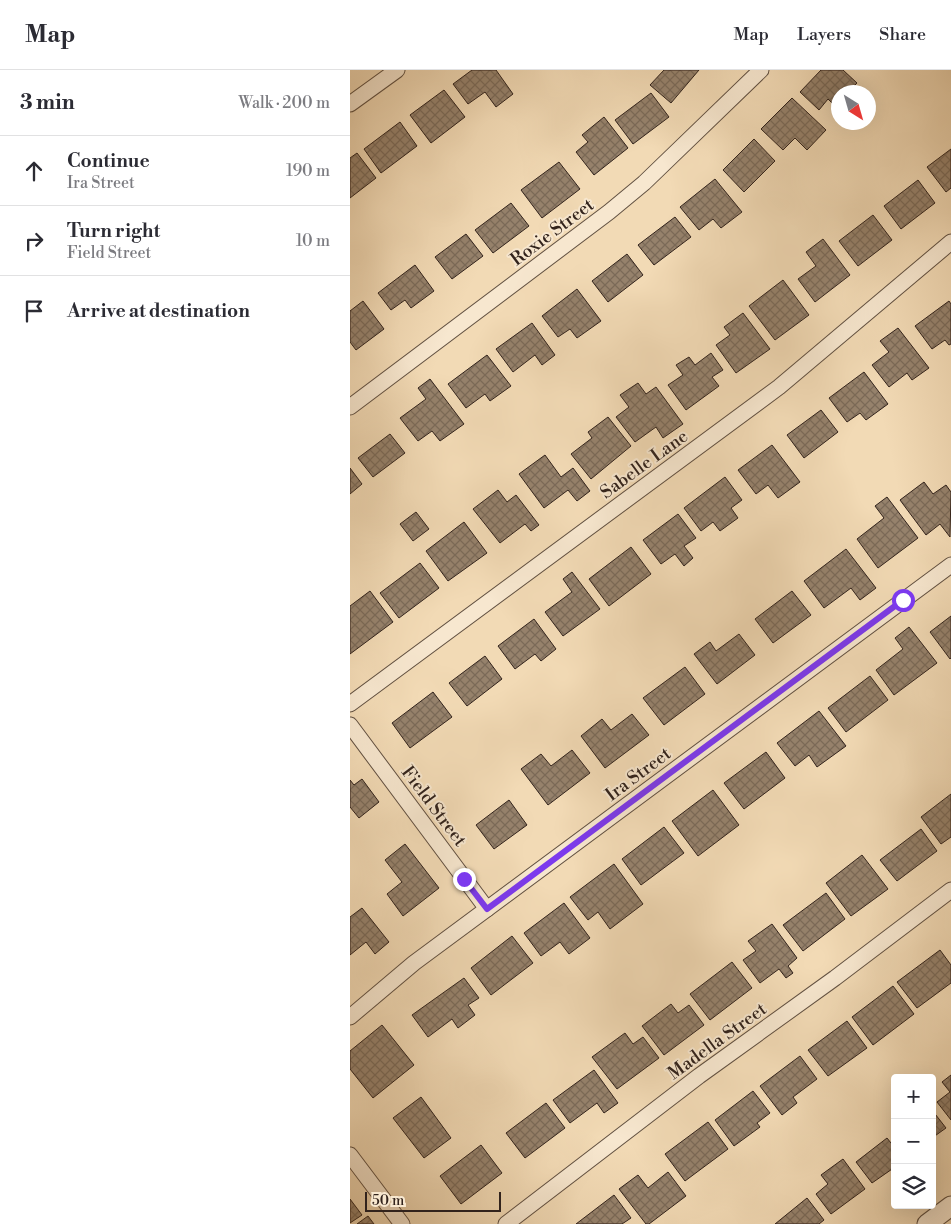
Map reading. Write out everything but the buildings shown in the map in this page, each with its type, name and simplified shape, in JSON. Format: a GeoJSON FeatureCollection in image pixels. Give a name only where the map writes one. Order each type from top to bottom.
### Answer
{"type":"FeatureCollection","features":[{"type":"Feature","properties":{"kind":"street"},"geometry":{"type":"LineString","coordinates":[[350,104],[397,70]]}},
{"type":"Feature","properties":{"kind":"street","name":"Roxie Street"},"geometry":{"type":"LineString","coordinates":[[350,407],[609,212],[644,183],[761,70]]}},
{"type":"Feature","properties":{"kind":"street","name":"Sabelle Lane"},"geometry":{"type":"LineString","coordinates":[[350,704],[779,387],[951,242]]}},
{"type":"Feature","properties":{"kind":"street","name":"Ira Street"},"geometry":{"type":"LineString","coordinates":[[350,1016],[414,963],[951,565]]}},
{"type":"Feature","properties":{"kind":"street","name":"Field Street"},"geometry":{"type":"LineString","coordinates":[[350,725],[487,909]]}},
{"type":"Feature","properties":{"kind":"street","name":"Madella Street"},"geometry":{"type":"LineString","coordinates":[[506,1224],[699,1076],[835,978],[951,890]]}},
{"type":"Feature","properties":{"kind":"street"},"geometry":{"type":"LineString","coordinates":[[350,1155],[402,1224]]}},
{"type":"Feature","properties":{"kind":"street"},"geometry":{"type":"LineString","coordinates":[[926,1224],[951,1206]]}},
{"type":"Feature","properties":{"kind":"route"},"geometry":{"type":"LineString","coordinates":[[464,879],[487,909],[903,600]]}}]}
